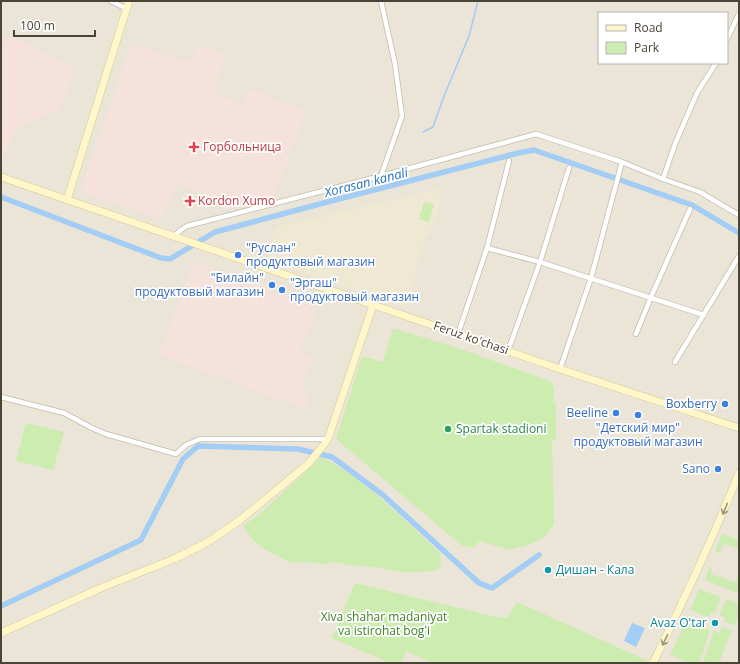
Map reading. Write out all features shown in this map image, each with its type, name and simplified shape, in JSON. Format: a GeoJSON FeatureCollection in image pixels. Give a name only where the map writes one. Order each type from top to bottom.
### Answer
{"type":"FeatureCollection","features":[{"type":"Feature","properties":{"kind":"main road"},"geometry":{"type":"LineString","coordinates":[[68,200],[129,1]]}},
{"type":"Feature","properties":{"kind":"main road","name":"Feruz ko'chasi"},"geometry":{"type":"LineString","coordinates":[[1,177],[560,369],[739,428]]}},
{"type":"Feature","properties":{"kind":"main road"},"geometry":{"type":"LineString","coordinates":[[1,633],[102,587],[174,559],[208,542],[240,520],[308,463],[328,439],[373,305]]}},
{"type":"Feature","properties":{"kind":"main road"},"geometry":{"type":"LineString","coordinates":[[653,663],[696,576],[739,473]]}},
{"type":"Feature","properties":{"kind":"street"},"geometry":{"type":"LineString","coordinates":[[112,1],[127,9]]}},
{"type":"Feature","properties":{"kind":"street"},"geometry":{"type":"LineString","coordinates":[[381,1],[395,64],[402,116],[381,176]]}},
{"type":"Feature","properties":{"kind":"street"},"geometry":{"type":"LineString","coordinates":[[728,37],[739,14]]}},
{"type":"Feature","properties":{"kind":"street"},"geometry":{"type":"LineString","coordinates":[[663,179],[675,144],[697,93],[715,64]]}},
{"type":"Feature","properties":{"kind":"street"},"geometry":{"type":"LineString","coordinates":[[174,236],[187,226],[536,134],[622,162],[700,192],[739,215]]}},
{"type":"Feature","properties":{"kind":"street"},"geometry":{"type":"LineString","coordinates":[[458,334],[487,248],[509,162]]}},
{"type":"Feature","properties":{"kind":"street"},"geometry":{"type":"LineString","coordinates":[[560,369],[591,278],[622,162]]}},
{"type":"Feature","properties":{"kind":"street"},"geometry":{"type":"LineString","coordinates":[[508,351],[540,262],[569,168]]}},
{"type":"Feature","properties":{"kind":"street"},"geometry":{"type":"LineString","coordinates":[[636,334],[690,209]]}},
{"type":"Feature","properties":{"kind":"street"},"geometry":{"type":"LineString","coordinates":[[487,248],[540,262],[704,315]]}},
{"type":"Feature","properties":{"kind":"street"},"geometry":{"type":"LineString","coordinates":[[675,362],[739,256]]}},
{"type":"Feature","properties":{"kind":"street"},"geometry":{"type":"LineString","coordinates":[[1,397],[64,414],[106,434],[176,454],[186,444],[200,439],[328,439]]}},
{"type":"Feature","properties":{"kind":"shaded area"},"geometry":{"type":"Polygon","coordinates":[[[1,1],[739,1],[739,663],[1,663],[1,1]]]}},
{"type":"Feature","properties":{"kind":"shaded area"},"geometry":{"type":"Polygon","coordinates":[[[10,36],[32,45],[58,60],[75,67],[59,113],[52,111],[51,114],[16,128],[1,163],[1,47],[10,36]]]}},
{"type":"Feature","properties":{"kind":"shaded area","name":"Горбольница"},"geometry":{"type":"Polygon","coordinates":[[[131,43],[185,61],[193,57],[197,45],[226,55],[213,93],[242,104],[249,89],[307,111],[273,197],[224,210],[226,203],[178,183],[162,220],[85,193],[82,186],[131,43]]]}},
{"type":"Feature","properties":{"kind":"shaded area"},"geometry":{"type":"Polygon","coordinates":[[[441,188],[438,208],[429,236],[425,236],[407,308],[266,259],[276,227],[441,188]]]}},
{"type":"Feature","properties":{"kind":"shaded area"},"geometry":{"type":"Polygon","coordinates":[[[194,261],[318,307],[300,352],[313,357],[301,390],[310,394],[306,409],[159,355],[194,261]]]}},
{"type":"Feature","properties":{"kind":"green space"},"geometry":{"type":"Polygon","coordinates":[[[424,202],[434,204],[429,222],[419,219],[424,202]]]}},
{"type":"Feature","properties":{"kind":"green space","name":"Spartak stadioni"},"geometry":{"type":"Polygon","coordinates":[[[393,328],[458,348],[550,381],[554,388],[553,402],[556,402],[556,439],[552,440],[554,524],[545,537],[529,545],[510,550],[480,541],[474,548],[461,545],[336,439],[362,356],[383,362],[393,328]]]}},
{"type":"Feature","properties":{"kind":"green space"},"geometry":{"type":"Polygon","coordinates":[[[26,423],[64,432],[53,470],[16,461],[26,423]]]}},
{"type":"Feature","properties":{"kind":"green space"},"geometry":{"type":"Polygon","coordinates":[[[321,457],[354,477],[384,501],[440,553],[441,565],[435,571],[400,572],[334,562],[323,564],[305,562],[292,563],[264,549],[253,540],[243,526],[261,513],[321,457]]]}},
{"type":"Feature","properties":{"kind":"green space"},"geometry":{"type":"Polygon","coordinates":[[[722,534],[739,540],[739,549],[724,544],[720,553],[715,551],[722,534]]]}},
{"type":"Feature","properties":{"kind":"green space"},"geometry":{"type":"Polygon","coordinates":[[[709,567],[712,568],[711,574],[735,582],[738,576],[739,594],[705,580],[709,567]]]}},
{"type":"Feature","properties":{"kind":"green space","name":"Xiva shahar madaniyat va istirohat bogʻi"},"geometry":{"type":"Polygon","coordinates":[[[355,583],[496,617],[507,618],[517,602],[646,660],[644,663],[433,663],[406,651],[401,663],[390,663],[332,638],[355,583]]]}},
{"type":"Feature","properties":{"kind":"green space"},"geometry":{"type":"Polygon","coordinates":[[[699,589],[721,597],[715,613],[711,612],[709,617],[690,610],[699,589]]]}},
{"type":"Feature","properties":{"kind":"green space"},"geometry":{"type":"Polygon","coordinates":[[[726,599],[739,603],[739,613],[735,625],[724,622],[725,617],[720,615],[726,599]]]}},
{"type":"Feature","properties":{"kind":"green space"},"geometry":{"type":"Polygon","coordinates":[[[689,615],[707,622],[705,628],[710,630],[699,663],[690,663],[670,655],[689,615]]]}},
{"type":"Feature","properties":{"kind":"green space"},"geometry":{"type":"Polygon","coordinates":[[[722,627],[732,630],[719,663],[703,663],[714,631],[719,633],[722,627]]]}},
{"type":"Feature","properties":{"kind":"water"},"geometry":{"type":"Polygon","coordinates":[[[632,623],[645,628],[636,647],[624,641],[632,623]]]}},
{"type":"Feature","properties":{"kind":"waterway"},"geometry":{"type":"LineString","coordinates":[[423,132],[433,127],[469,36],[478,1]]}},
{"type":"Feature","properties":{"kind":"waterway","name":"Xorasan kanali"},"geometry":{"type":"LineString","coordinates":[[1,197],[161,258],[170,259],[215,232],[534,150],[692,205],[739,233]]}},
{"type":"Feature","properties":{"kind":"waterway"},"geometry":{"type":"LineString","coordinates":[[1,606],[141,540],[183,459],[198,446],[298,449],[332,457],[383,495],[479,583],[492,588],[539,555]]}},
{"type":"Feature","properties":{"kind":"place","name":"Горбольница"},"geometry":{"type":"Point","coordinates":[194,147]}},
{"type":"Feature","properties":{"kind":"place","name":"Kordon Xumo"},"geometry":{"type":"Point","coordinates":[190,201]}},
{"type":"Feature","properties":{"kind":"place","name":"\"Руслан\" продуктовый магазин"},"geometry":{"type":"Point","coordinates":[238,255]}},
{"type":"Feature","properties":{"kind":"place","name":"\"Билайн\" продуктовый магазин"},"geometry":{"type":"Point","coordinates":[272,285]}},
{"type":"Feature","properties":{"kind":"place","name":"\"Эргаш\" продуктовый магазин"},"geometry":{"type":"Point","coordinates":[282,290]}},
{"type":"Feature","properties":{"kind":"place","name":"Boxberry"},"geometry":{"type":"Point","coordinates":[725,404]}},
{"type":"Feature","properties":{"kind":"place","name":"Beeline"},"geometry":{"type":"Point","coordinates":[616,413]}},
{"type":"Feature","properties":{"kind":"place","name":"\"Детский мир\" продуктовый магазин"},"geometry":{"type":"Point","coordinates":[638,415]}},
{"type":"Feature","properties":{"kind":"place","name":"Spartak stadioni"},"geometry":{"type":"Point","coordinates":[448,429]}},
{"type":"Feature","properties":{"kind":"place","name":"Sano"},"geometry":{"type":"Point","coordinates":[718,469]}},
{"type":"Feature","properties":{"kind":"place","name":"Дишан - Кала"},"geometry":{"type":"Point","coordinates":[548,570]}},
{"type":"Feature","properties":{"kind":"place","name":"Avaz O'tar"},"geometry":{"type":"Point","coordinates":[715,623]}}]}
